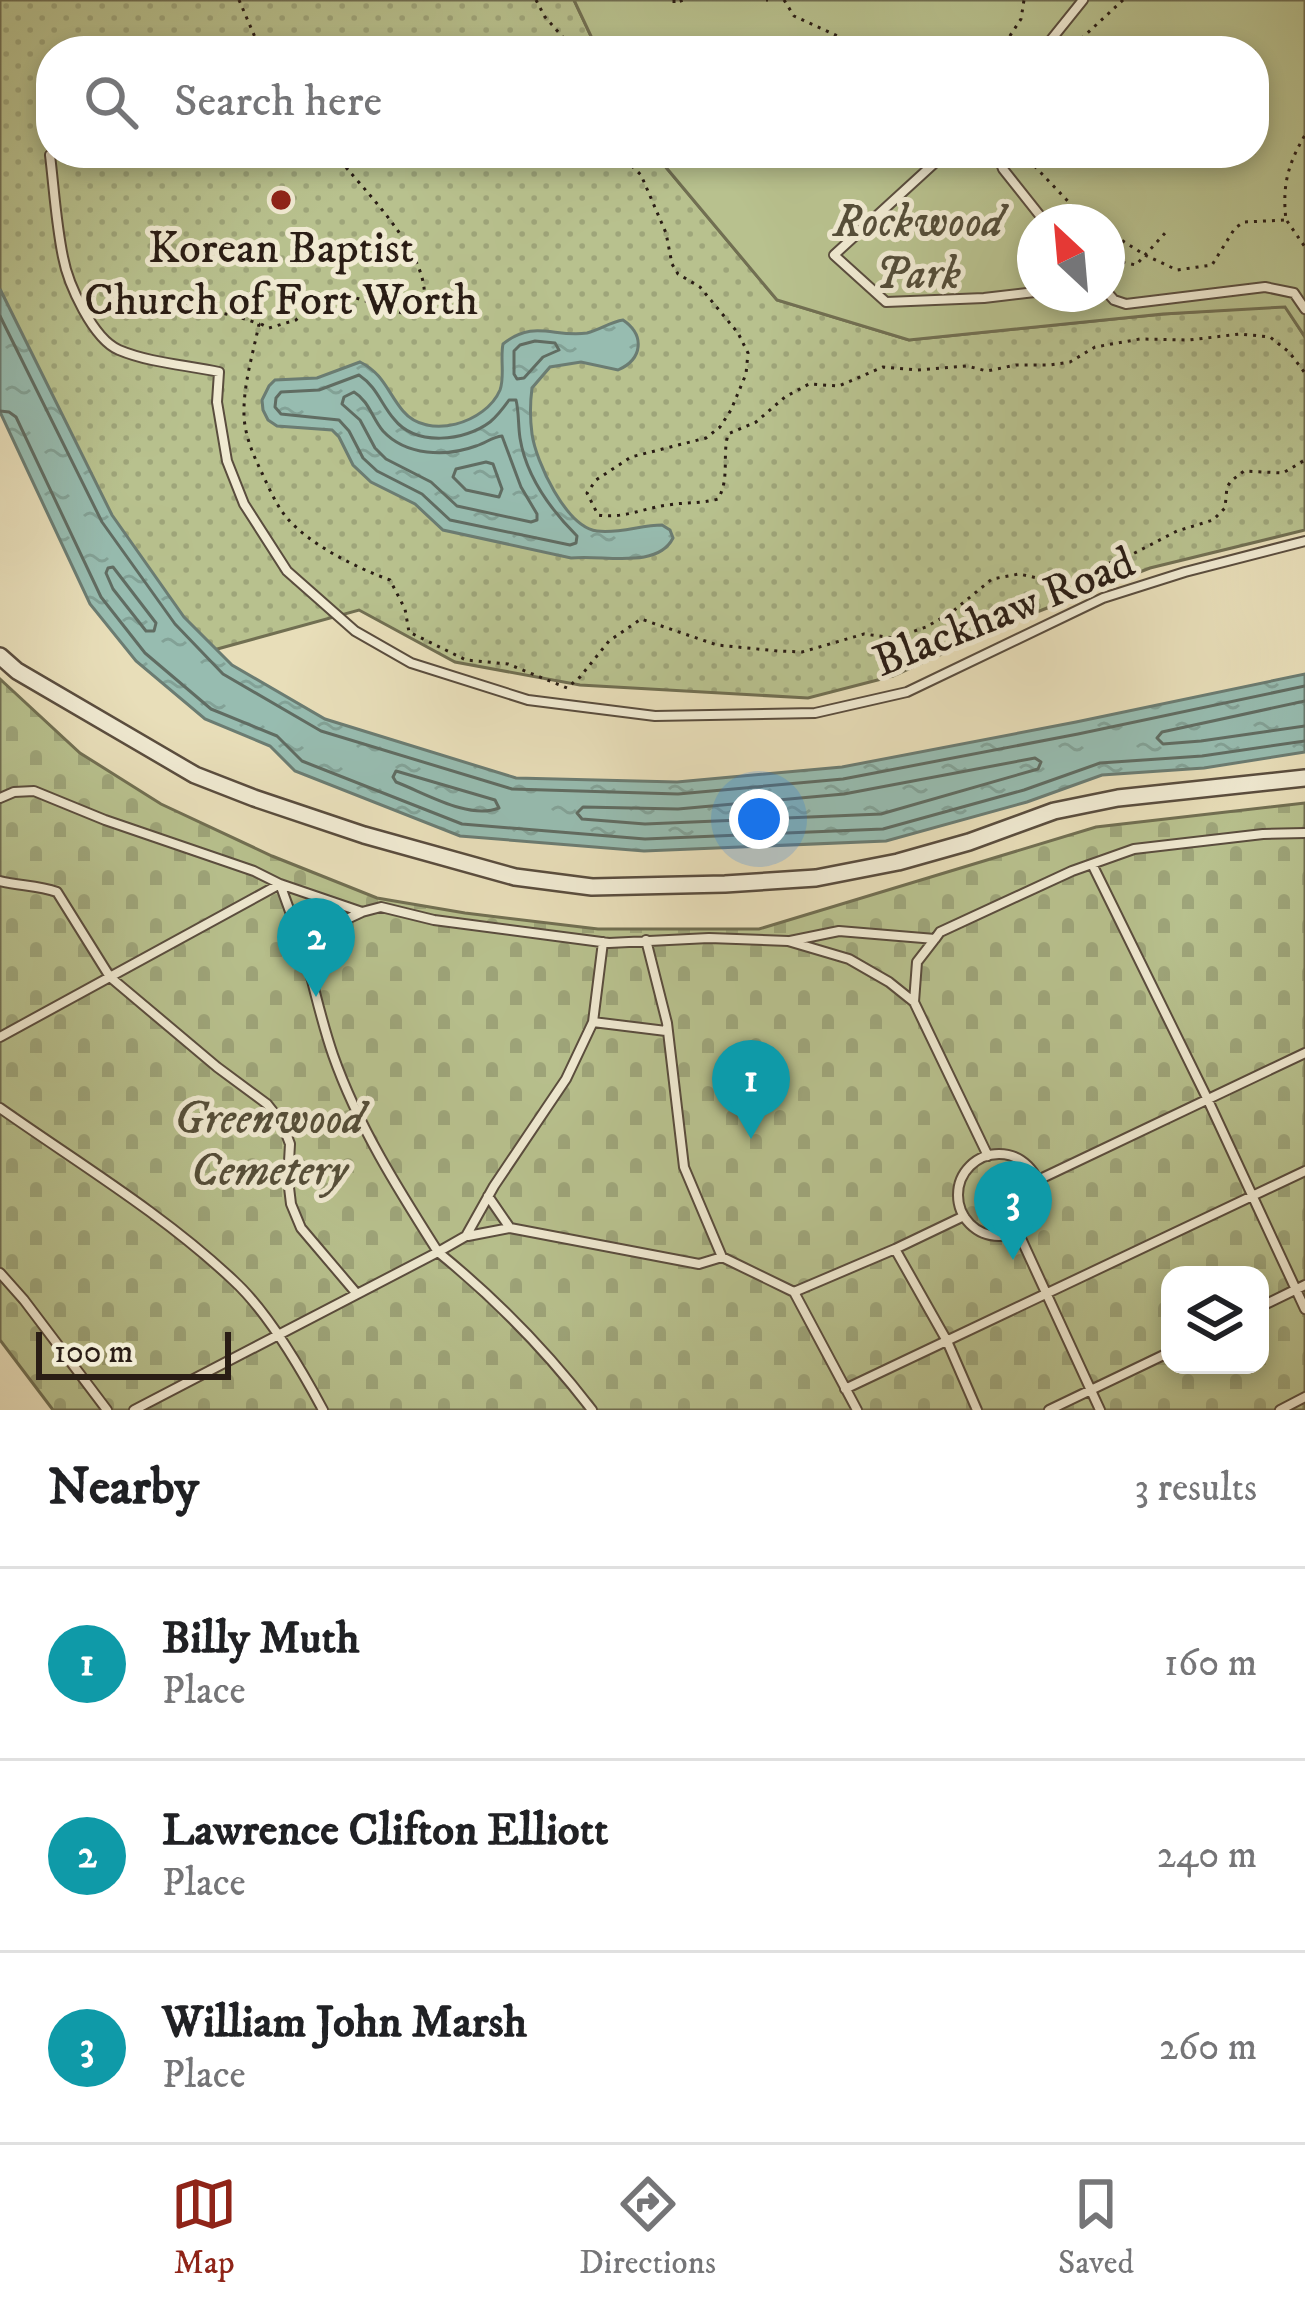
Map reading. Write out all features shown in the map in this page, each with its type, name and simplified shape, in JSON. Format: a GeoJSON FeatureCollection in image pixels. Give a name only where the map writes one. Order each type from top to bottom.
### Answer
{"type":"FeatureCollection","features":[{"type":"Feature","properties":{"kind":"street"},"geometry":{"type":"LineString","coordinates":[[0,656],[16,671],[195,775],[364,835],[515,877],[592,886],[817,878],[898,862],[1096,802],[1305,778]]}},
{"type":"Feature","properties":{"kind":"lane"},"geometry":{"type":"LineString","coordinates":[[1054,36],[1083,0]]}},
{"type":"Feature","properties":{"kind":"lane","name":"Blackhaw Road"},"geometry":{"type":"LineString","coordinates":[[52,168],[63,261],[81,304],[103,340],[116,349],[219,372],[217,403],[227,461],[244,504],[287,571],[355,631],[411,663],[528,700],[656,716],[815,713],[907,692],[1103,598],[1305,542]]}},
{"type":"Feature","properties":{"kind":"lane"},"geometry":{"type":"LineString","coordinates":[[929,168],[834,255],[886,302],[1017,294]]}},
{"type":"Feature","properties":{"kind":"lane"},"geometry":{"type":"LineString","coordinates":[[1003,168],[1031,204]]}},
{"type":"Feature","properties":{"kind":"lane"},"geometry":{"type":"LineString","coordinates":[[1125,304],[1265,287],[1294,293],[1305,309]]}},
{"type":"Feature","properties":{"kind":"lane"},"geometry":{"type":"LineString","coordinates":[[0,798],[34,790],[362,912]]}},
{"type":"Feature","properties":{"kind":"lane"},"geometry":{"type":"LineString","coordinates":[[914,1002],[917,962],[934,939],[984,910],[1134,849],[1305,833]]}},
{"type":"Feature","properties":{"kind":"lane"},"geometry":{"type":"LineString","coordinates":[[1092,864],[1300,1287],[1305,1310]]}},
{"type":"Feature","properties":{"kind":"lane"},"geometry":{"type":"LineString","coordinates":[[0,880],[57,892],[110,976],[267,1104],[290,1144],[291,1204],[301,1228],[357,1294]]}},
{"type":"Feature","properties":{"kind":"lane"},"geometry":{"type":"LineString","coordinates":[[280,884],[306,956],[325,1030],[350,1096],[385,1166],[438,1252],[524,1328],[592,1410]]}},
{"type":"Feature","properties":{"kind":"lane"},"geometry":{"type":"LineString","coordinates":[[0,1037],[280,884]]}},
{"type":"Feature","properties":{"kind":"lane"},"geometry":{"type":"LineString","coordinates":[[306,956],[334,925],[382,907],[434,920],[603,942],[788,941],[839,932],[934,939]]}},
{"type":"Feature","properties":{"kind":"lane"},"geometry":{"type":"LineString","coordinates":[[646,940],[667,1023],[685,1167],[722,1256],[794,1292],[857,1410]]}},
{"type":"Feature","properties":{"kind":"lane"},"geometry":{"type":"LineString","coordinates":[[788,941],[849,959],[914,1002],[988,1156]]}},
{"type":"Feature","properties":{"kind":"lane"},"geometry":{"type":"LineString","coordinates":[[466,1236],[566,1079],[593,1022],[603,942]]}},
{"type":"Feature","properties":{"kind":"lane"},"geometry":{"type":"LineString","coordinates":[[593,1022],[666,1031]]}},
{"type":"Feature","properties":{"kind":"lane"},"geometry":{"type":"LineString","coordinates":[[1038,1180],[1304,1057]]}},
{"type":"Feature","properties":{"kind":"lane"},"geometry":{"type":"LineString","coordinates":[[0,1108],[183,1236],[236,1282],[278,1336],[323,1410]]}},
{"type":"Feature","properties":{"kind":"lane"},"geometry":{"type":"LineString","coordinates":[[988,1156],[1018,1158],[1038,1180],[1038,1210],[1018,1232],[994,1236],[974,1228],[958,1202],[961,1181],[972,1165],[988,1156]]}},
{"type":"Feature","properties":{"kind":"lane"},"geometry":{"type":"LineString","coordinates":[[845,1389],[1305,1171]]}},
{"type":"Feature","properties":{"kind":"lane"},"geometry":{"type":"LineString","coordinates":[[488,1196],[510,1228]]}},
{"type":"Feature","properties":{"kind":"lane"},"geometry":{"type":"LineString","coordinates":[[794,1292],[964,1216]]}},
{"type":"Feature","properties":{"kind":"lane"},"geometry":{"type":"LineString","coordinates":[[134,1410],[466,1236],[510,1228],[699,1264],[722,1256]]}},
{"type":"Feature","properties":{"kind":"lane"},"geometry":{"type":"LineString","coordinates":[[1018,1232],[1100,1410]]}},
{"type":"Feature","properties":{"kind":"lane"},"geometry":{"type":"LineString","coordinates":[[895,1249],[977,1410]]}},
{"type":"Feature","properties":{"kind":"lane"},"geometry":{"type":"LineString","coordinates":[[0,1273],[107,1410]]}},
{"type":"Feature","properties":{"kind":"lane"},"geometry":{"type":"LineString","coordinates":[[1269,1302],[1300,1287]]}},
{"type":"Feature","properties":{"kind":"lane"},"geometry":{"type":"LineString","coordinates":[[1049,1410],[1161,1356]]}},
{"type":"Feature","properties":{"kind":"lane"},"geometry":{"type":"LineString","coordinates":[[1280,1410],[1305,1397]]}},
{"type":"Feature","properties":{"kind":"path"},"geometry":{"type":"LineString","coordinates":[[239,0],[257,36]]}},
{"type":"Feature","properties":{"kind":"path"},"geometry":{"type":"LineString","coordinates":[[536,0],[562,36]]}},
{"type":"Feature","properties":{"kind":"path"},"geometry":{"type":"LineString","coordinates":[[674,0],[684,0]]}},
{"type":"Feature","properties":{"kind":"path"},"geometry":{"type":"LineString","coordinates":[[784,0],[794,16],[837,36]]}},
{"type":"Feature","properties":{"kind":"path"},"geometry":{"type":"LineString","coordinates":[[1010,36],[1021,20],[1024,0]]}},
{"type":"Feature","properties":{"kind":"path"},"geometry":{"type":"LineString","coordinates":[[1084,36],[1123,0]]}},
{"type":"Feature","properties":{"kind":"path"},"geometry":{"type":"LineString","coordinates":[[1305,135],[1289,162],[1284,201],[1286,220],[1305,248]]}},
{"type":"Feature","properties":{"kind":"path"},"geometry":{"type":"LineString","coordinates":[[194,311],[241,317],[269,328],[296,320],[323,296],[344,294],[411,316],[422,309],[427,296],[409,247],[347,168]]}},
{"type":"Feature","properties":{"kind":"path"},"geometry":{"type":"LineString","coordinates":[[634,168],[665,233],[672,264],[678,274],[700,287],[738,334],[748,353],[746,374],[731,410],[706,438],[631,457],[596,480],[587,493],[598,515],[613,518],[718,499],[725,487],[728,434],[756,422],[808,384],[838,386],[883,368],[967,366],[986,371],[1016,364],[1050,365],[1070,362],[1096,347],[1140,339],[1240,334],[1270,337],[1305,373]]}},
{"type":"Feature","properties":{"kind":"path"},"geometry":{"type":"LineString","coordinates":[[1036,168],[1071,204]]}},
{"type":"Feature","properties":{"kind":"path"},"geometry":{"type":"LineString","coordinates":[[1125,242],[1177,270],[1212,266],[1235,228],[1244,222],[1286,220]]}},
{"type":"Feature","properties":{"kind":"path"},"geometry":{"type":"LineString","coordinates":[[1125,263],[1136,265],[1166,232]]}},
{"type":"Feature","properties":{"kind":"path"},"geometry":{"type":"LineString","coordinates":[[260,324],[244,417],[250,446],[287,520],[320,545],[390,580],[405,609],[409,632],[466,659],[508,664],[567,688],[609,641],[641,620],[717,645],[778,651],[802,652],[864,634],[894,638],[952,612],[992,579],[1019,574],[1056,582],[1213,520],[1225,508],[1227,487],[1244,471],[1283,472],[1305,460]]}},
{"type":"Feature","properties":{"kind":"green space"},"geometry":{"type":"Polygon","coordinates":[[[0,0],[574,0],[591,36],[36,36],[36,168],[667,168],[777,300],[909,340],[1285,306],[1305,337],[1305,530],[1150,568],[1024,617],[893,676],[808,698],[580,685],[455,662],[359,610],[210,651],[137,578],[0,300],[0,0]]]}},
{"type":"Feature","properties":{"kind":"green space","name":"Rockwood Park"},"geometry":{"type":"Polygon","coordinates":[[[574,0],[1305,0],[1305,337],[1285,307],[1163,314],[909,340],[777,300],[667,168],[1269,168],[1269,36],[591,36],[574,0]]]}},
{"type":"Feature","properties":{"kind":"green space","name":"Greenwood Cemetery"},"geometry":{"type":"Polygon","coordinates":[[[0,679],[80,753],[161,804],[272,856],[377,898],[598,929],[759,929],[1096,827],[1305,803],[1305,1410],[53,1410],[0,1340],[0,679]]]}},
{"type":"Feature","properties":{"kind":"water"},"geometry":{"type":"Polygon","coordinates":[[[0,289],[112,515],[184,617],[232,665],[325,719],[516,778],[677,782],[842,767],[1305,674],[1305,752],[1204,768],[1102,775],[1027,802],[886,841],[644,851],[460,836],[295,771],[270,746],[205,719],[136,661],[90,604],[0,412],[0,289]]]}},
{"type":"Feature","properties":{"kind":"water"},"geometry":{"type":"Polygon","coordinates":[[[623,320],[638,340],[632,360],[618,370],[581,362],[550,367],[532,388],[531,423],[546,476],[574,518],[585,527],[605,532],[662,525],[673,538],[655,554],[571,558],[443,530],[415,504],[371,482],[353,465],[332,430],[277,426],[263,410],[262,400],[275,380],[317,378],[360,362],[380,378],[414,420],[427,425],[456,424],[493,402],[501,385],[503,344],[514,337],[534,331],[587,333],[623,320]]]}},
{"type":"Feature","properties":{"kind":"place","name":"Korean Baptist Church of Fort Worth"},"geometry":{"type":"Point","coordinates":[281,200]}},
{"type":"Feature","properties":{"kind":"place","name":"Lawrence Clifton Elliott"},"geometry":{"type":"Point","coordinates":[316,997]}},
{"type":"Feature","properties":{"kind":"place","name":"Billy Muth"},"geometry":{"type":"Point","coordinates":[751,1139]}},
{"type":"Feature","properties":{"kind":"place","name":"William John Marsh"},"geometry":{"type":"Point","coordinates":[1013,1260]}}]}
